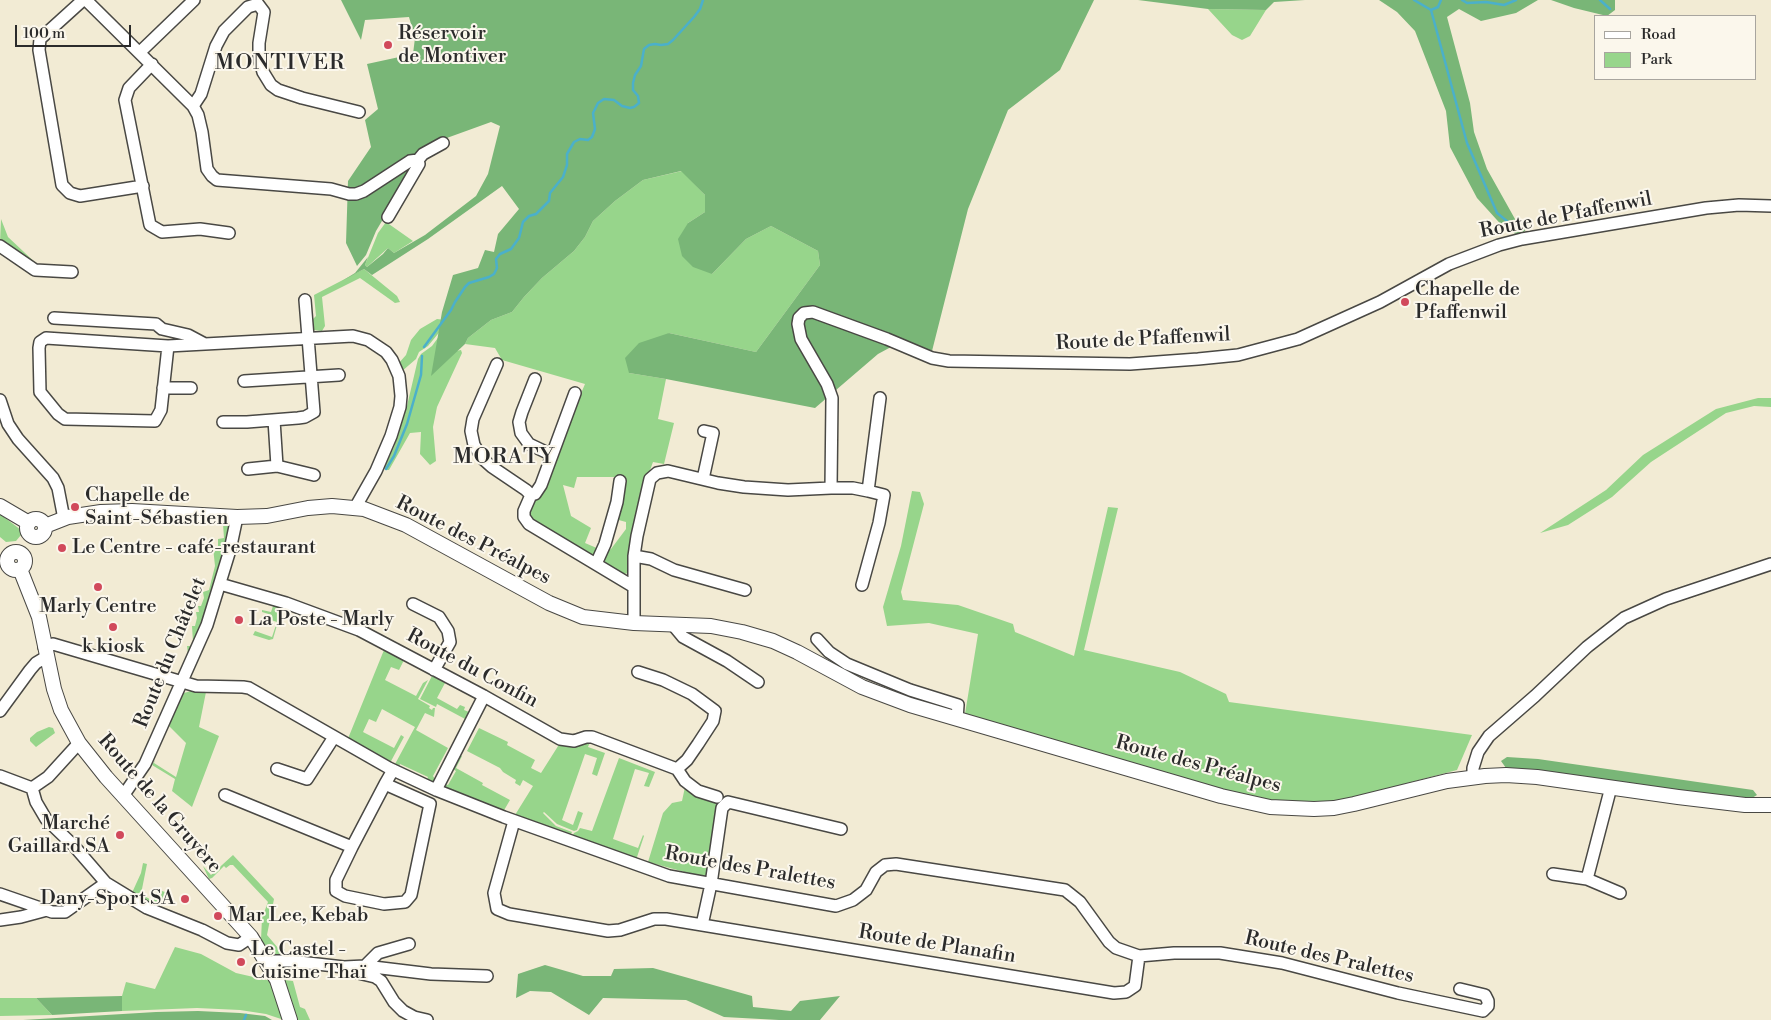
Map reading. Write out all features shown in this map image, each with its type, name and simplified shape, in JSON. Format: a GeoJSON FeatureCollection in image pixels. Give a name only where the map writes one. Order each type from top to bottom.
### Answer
{"type":"FeatureCollection","features":[{"type":"Feature","properties":{"kind":"main road"},"geometry":{"type":"LineString","coordinates":[[0,506],[31,530],[11,552]]}},
{"type":"Feature","properties":{"kind":"main road","name":"Route des Préalpes"},"geometry":{"type":"LineString","coordinates":[[31,530],[38,537],[43,534],[45,526],[64,519],[89,514],[132,511],[237,517],[267,516],[308,508],[332,506],[355,508],[372,512],[406,525],[549,602],[583,617],[634,623],[719,628],[742,632],[773,641],[862,686],[910,705],[1221,796],[1270,807],[1314,810],[1334,808],[1447,781],[1473,777],[1519,776],[1687,798],[1771,805]]}},
{"type":"Feature","properties":{"kind":"main road","name":"Route de la Gruyère"},"geometry":{"type":"LineString","coordinates":[[11,552],[25,561],[24,566],[20,569],[39,617],[45,652],[61,710],[79,744],[89,758],[250,936],[268,963],[281,990],[290,1020]]}},
{"type":"Feature","properties":{"kind":"street"},"geometry":{"type":"LineString","coordinates":[[140,52],[194,0]]}},
{"type":"Feature","properties":{"kind":"street"},"geometry":{"type":"LineString","coordinates":[[143,186],[80,196],[70,193],[62,185],[39,44],[40,39],[91,2],[193,106],[198,115],[202,132],[207,170],[217,180],[339,190],[349,194],[364,191],[410,161],[418,160],[424,154],[443,143]]}},
{"type":"Feature","properties":{"kind":"street"},"geometry":{"type":"LineString","coordinates":[[193,106],[201,94],[216,46],[224,31],[248,7],[258,4],[264,12],[259,58],[263,72],[271,85],[278,90],[302,98],[359,112]]}},
{"type":"Feature","properties":{"kind":"street"},"geometry":{"type":"LineString","coordinates":[[152,64],[129,88],[125,100],[150,225],[162,232],[200,229],[230,233]]}},
{"type":"Feature","properties":{"kind":"street"},"geometry":{"type":"LineString","coordinates":[[388,216],[419,164],[418,160]]}},
{"type":"Feature","properties":{"kind":"street","name":"Route de Pfaffenwil"},"geometry":{"type":"LineString","coordinates":[[832,488],[832,398],[827,384],[801,339],[798,324],[799,318],[809,312],[887,339],[932,358],[949,361],[1130,364],[1238,355],[1298,339],[1380,302],[1449,264],[1499,245],[1706,208],[1771,206]]}},
{"type":"Feature","properties":{"kind":"street"},"geometry":{"type":"LineString","coordinates":[[0,246],[35,270],[72,272]]}},
{"type":"Feature","properties":{"kind":"street"},"geometry":{"type":"LineString","coordinates":[[223,422],[306,417],[314,412],[305,300]]}},
{"type":"Feature","properties":{"kind":"street"},"geometry":{"type":"LineString","coordinates":[[54,318],[156,324],[162,329],[188,335],[203,343]]}},
{"type":"Feature","properties":{"kind":"street"},"geometry":{"type":"LineString","coordinates":[[168,346],[161,410],[155,421],[65,419],[58,414],[40,392],[38,383],[38,348],[40,342],[46,338],[168,346],[353,336],[368,340],[386,352],[399,376],[401,396],[392,436],[376,471],[355,508]]}},
{"type":"Feature","properties":{"kind":"street"},"geometry":{"type":"LineString","coordinates":[[497,364],[473,419],[471,431],[474,445],[483,459],[492,467],[531,495]]}},
{"type":"Feature","properties":{"kind":"street"},"geometry":{"type":"LineString","coordinates":[[244,381],[339,375]]}},
{"type":"Feature","properties":{"kind":"street"},"geometry":{"type":"LineString","coordinates":[[535,378],[522,412],[520,422],[521,433],[529,444],[552,455]]}},
{"type":"Feature","properties":{"kind":"street"},"geometry":{"type":"LineString","coordinates":[[164,388],[191,388]]}},
{"type":"Feature","properties":{"kind":"street"},"geometry":{"type":"LineString","coordinates":[[575,393],[541,485],[535,494],[531,495],[524,512],[524,517],[528,524],[634,586]]}},
{"type":"Feature","properties":{"kind":"street"},"geometry":{"type":"LineString","coordinates":[[868,491],[880,398]]}},
{"type":"Feature","properties":{"kind":"street"},"geometry":{"type":"LineString","coordinates":[[0,400],[8,424],[18,439],[53,478],[58,488],[64,519]]}},
{"type":"Feature","properties":{"kind":"street"},"geometry":{"type":"LineString","coordinates":[[274,420],[277,466]]}},
{"type":"Feature","properties":{"kind":"street"},"geometry":{"type":"LineString","coordinates":[[703,479],[714,433]]}},
{"type":"Feature","properties":{"kind":"street"},"geometry":{"type":"LineString","coordinates":[[248,469],[277,466],[314,475]]}},
{"type":"Feature","properties":{"kind":"street"},"geometry":{"type":"LineString","coordinates":[[634,623],[634,556],[637,536],[650,479],[658,473],[668,471],[744,487],[788,490],[854,488],[884,495],[879,523],[862,585]]}},
{"type":"Feature","properties":{"kind":"street"},"geometry":{"type":"LineString","coordinates":[[596,564],[605,544],[607,531],[617,502],[620,481]]}},
{"type":"Feature","properties":{"kind":"street","name":"Route du Châtelet"},"geometry":{"type":"LineString","coordinates":[[123,796],[145,764],[207,625],[220,584],[237,517]]}},
{"type":"Feature","properties":{"kind":"street"},"geometry":{"type":"LineString","coordinates":[[634,556],[651,559],[674,570],[745,590]]}},
{"type":"Feature","properties":{"kind":"street"},"geometry":{"type":"LineString","coordinates":[[1473,777],[1473,768],[1478,752],[1489,736],[1593,642],[1624,618],[1666,599],[1771,564]]}},
{"type":"Feature","properties":{"kind":"street","name":"Route du Confin"},"geometry":{"type":"LineString","coordinates":[[220,584],[286,603],[359,630],[560,738],[574,741],[586,736],[592,737],[677,769],[685,781],[698,791],[716,797]]}},
{"type":"Feature","properties":{"kind":"street"},"geometry":{"type":"LineString","coordinates":[[413,604],[439,617],[448,630],[450,642],[434,670]]}},
{"type":"Feature","properties":{"kind":"street"},"geometry":{"type":"LineString","coordinates":[[673,625],[683,637],[727,661],[758,682]]}},
{"type":"Feature","properties":{"kind":"street"},"geometry":{"type":"LineString","coordinates":[[817,639],[829,652],[847,664],[910,690],[958,705],[957,719]]}},
{"type":"Feature","properties":{"kind":"street","name":"Route des Pralettes"},"geometry":{"type":"LineString","coordinates":[[45,652],[53,644],[199,687],[249,688],[393,770],[436,790],[514,821],[669,876],[836,906],[853,900],[866,890],[876,872],[885,865],[896,864],[1065,890],[1080,902],[1108,942],[1116,948],[1139,956],[1174,953],[1228,955],[1282,963],[1398,993],[1483,1011],[1488,1006],[1485,995],[1460,989]]}},
{"type":"Feature","properties":{"kind":"street"},"geometry":{"type":"LineString","coordinates":[[0,711],[45,652]]}},
{"type":"Feature","properties":{"kind":"street"},"geometry":{"type":"LineString","coordinates":[[638,672],[662,680],[692,694],[715,711],[713,721],[698,744],[687,760],[677,769]]}},
{"type":"Feature","properties":{"kind":"street"},"geometry":{"type":"LineString","coordinates":[[436,790],[484,696]]}},
{"type":"Feature","properties":{"kind":"street"},"geometry":{"type":"LineString","coordinates":[[277,769],[307,779],[334,737]]}},
{"type":"Feature","properties":{"kind":"street"},"geometry":{"type":"LineString","coordinates":[[32,788],[48,777],[79,744]]}},
{"type":"Feature","properties":{"kind":"street"},"geometry":{"type":"LineString","coordinates":[[385,784],[430,804],[412,895],[405,902],[384,904],[345,896],[336,891],[336,880],[352,847],[385,784],[393,770]]}},
{"type":"Feature","properties":{"kind":"street"},"geometry":{"type":"LineString","coordinates":[[0,776],[32,788]]}},
{"type":"Feature","properties":{"kind":"street"},"geometry":{"type":"LineString","coordinates":[[1587,879],[1611,787]]}},
{"type":"Feature","properties":{"kind":"street"},"geometry":{"type":"LineString","coordinates":[[32,788],[36,802],[46,818],[74,846],[106,883],[146,908],[202,930],[227,943],[239,945],[250,936]]}},
{"type":"Feature","properties":{"kind":"street"},"geometry":{"type":"LineString","coordinates":[[225,795],[352,847]]}},
{"type":"Feature","properties":{"kind":"street"},"geometry":{"type":"LineString","coordinates":[[702,925],[711,884],[722,808],[728,802],[841,829]]}},
{"type":"Feature","properties":{"kind":"street","name":"Route de Planafin"},"geometry":{"type":"LineString","coordinates":[[514,821],[494,893],[497,909],[509,914],[608,930],[620,930],[654,919],[666,919],[1114,992],[1126,992],[1135,986],[1139,956]]}},
{"type":"Feature","properties":{"kind":"street"},"geometry":{"type":"LineString","coordinates":[[1553,874],[1587,879],[1620,893]]}},
{"type":"Feature","properties":{"kind":"street"},"geometry":{"type":"LineString","coordinates":[[0,894],[52,912],[65,912],[106,883]]}},
{"type":"Feature","properties":{"kind":"street"},"geometry":{"type":"LineString","coordinates":[[0,920],[47,910]]}},
{"type":"Feature","properties":{"kind":"street"},"geometry":{"type":"LineString","coordinates":[[365,966],[378,953],[409,944]]}},
{"type":"Feature","properties":{"kind":"street"},"geometry":{"type":"LineString","coordinates":[[268,963],[290,961],[344,967],[365,966],[431,974],[487,976]]}},
{"type":"Feature","properties":{"kind":"street"},"geometry":{"type":"LineString","coordinates":[[344,967],[354,972],[375,977],[381,981],[394,1002],[403,1011],[414,1017],[427,1020]]}},
{"type":"Feature","properties":{"kind":"green space"},"geometry":{"type":"Polygon","coordinates":[[[341,0],[1094,0],[1060,70],[1008,110],[968,209],[932,351],[902,341],[878,354],[815,408],[629,373],[625,358],[639,343],[669,333],[756,352],[820,265],[818,251],[771,226],[746,239],[712,274],[693,267],[682,256],[678,239],[688,223],[705,212],[705,195],[681,171],[643,180],[615,201],[593,221],[585,237],[574,251],[542,278],[512,312],[491,320],[468,338],[465,344],[431,376],[442,312],[453,275],[478,268],[485,250],[494,252],[498,234],[519,209],[502,186],[428,239],[372,275],[364,269],[342,281],[355,273],[368,257],[365,265],[367,267],[388,248],[394,253],[425,235],[476,196],[488,174],[500,126],[491,122],[444,139],[402,163],[414,167],[376,231],[366,255],[357,266],[346,243],[348,181],[371,147],[365,120],[378,109],[367,64],[413,54],[415,38],[409,17],[365,20],[361,40],[341,0]]]}},
{"type":"Feature","properties":{"kind":"green space"},"geometry":{"type":"Polygon","coordinates":[[[1138,0],[1305,0],[1274,2],[1266,10],[1208,9],[1138,0]]]}},
{"type":"Feature","properties":{"kind":"green space"},"geometry":{"type":"Polygon","coordinates":[[[1379,0],[1538,0],[1516,13],[1481,21],[1459,9],[1447,17],[1470,103],[1474,132],[1487,169],[1515,219],[1527,228],[1521,236],[1506,230],[1477,198],[1450,147],[1446,111],[1415,31],[1397,12],[1379,0]]]}},
{"type":"Feature","properties":{"kind":"green space"},"geometry":{"type":"Polygon","coordinates":[[[1551,0],[1615,0],[1615,10],[1608,15],[1574,8],[1551,0]]]}},
{"type":"Feature","properties":{"kind":"green space"},"geometry":{"type":"Polygon","coordinates":[[[1208,9],[1266,10],[1250,36],[1242,40],[1232,35],[1208,9]]]}},
{"type":"Feature","properties":{"kind":"green space"},"geometry":{"type":"Polygon","coordinates":[[[682,171],[705,195],[705,212],[688,223],[712,274],[746,239],[771,226],[818,251],[820,265],[756,352],[669,333],[629,373],[666,379],[658,419],[674,423],[664,464],[653,462],[645,478],[632,530],[628,573],[621,575],[604,563],[602,559],[604,552],[611,549],[626,529],[626,522],[615,519],[626,477],[577,477],[574,488],[563,485],[571,516],[591,528],[585,543],[599,549],[594,559],[530,520],[529,515],[534,498],[538,495],[585,384],[502,360],[495,348],[465,344],[468,338],[491,320],[512,312],[542,278],[574,251],[585,237],[593,221],[615,201],[643,180],[682,171]]]}},
{"type":"Feature","properties":{"kind":"green space"},"geometry":{"type":"Polygon","coordinates":[[[1,219],[8,237],[42,269],[0,243],[1,219]]]}},
{"type":"Feature","properties":{"kind":"green space"},"geometry":{"type":"Polygon","coordinates":[[[386,222],[413,241],[394,253],[388,248],[367,267],[365,265],[378,233],[386,222]]]}},
{"type":"Feature","properties":{"kind":"green space"},"geometry":{"type":"Polygon","coordinates":[[[364,269],[397,296],[400,302],[395,303],[360,278],[322,297],[325,326],[322,331],[314,330],[311,326],[311,321],[316,316],[314,295],[364,269]]]}},
{"type":"Feature","properties":{"kind":"green space"},"geometry":{"type":"Polygon","coordinates":[[[437,319],[446,320],[447,323],[428,346],[419,352],[416,359],[401,372],[398,364],[406,355],[411,340],[420,329],[437,319]]]}},
{"type":"Feature","properties":{"kind":"green space"},"geometry":{"type":"Polygon","coordinates":[[[440,335],[456,351],[461,350],[462,353],[437,407],[433,427],[436,461],[430,465],[420,454],[421,432],[410,433],[389,470],[386,470],[384,468],[394,447],[407,406],[418,359],[421,354],[432,346],[440,335]]]}},
{"type":"Feature","properties":{"kind":"green space"},"geometry":{"type":"Polygon","coordinates":[[[1758,398],[1771,398],[1771,407],[1754,406],[1726,413],[1651,462],[1612,497],[1568,525],[1540,533],[1606,490],[1643,455],[1716,409],[1758,398]]]}},
{"type":"Feature","properties":{"kind":"green space"},"geometry":{"type":"Polygon","coordinates":[[[912,491],[920,492],[924,504],[901,592],[903,600],[958,605],[1013,624],[1015,632],[1074,656],[1108,507],[1118,508],[1084,650],[1180,672],[1226,694],[1229,702],[1472,735],[1457,770],[1332,803],[1275,802],[1124,764],[965,714],[978,634],[929,623],[887,626],[883,607],[901,546],[912,491]]]}},
{"type":"Feature","properties":{"kind":"green space"},"geometry":{"type":"Polygon","coordinates":[[[0,514],[21,530],[21,535],[16,541],[6,542],[0,537],[0,514]]]}},
{"type":"Feature","properties":{"kind":"green space"},"geometry":{"type":"Polygon","coordinates":[[[213,522],[229,523],[230,530],[204,620],[188,654],[187,646],[190,646],[193,642],[192,626],[195,626],[196,612],[199,612],[198,606],[201,606],[204,598],[203,592],[209,590],[215,566],[213,547],[218,546],[218,539],[224,538],[223,524],[213,524],[213,522]]]}},
{"type":"Feature","properties":{"kind":"green space"},"geometry":{"type":"Polygon","coordinates":[[[252,599],[280,607],[281,611],[273,639],[269,640],[253,635],[255,631],[272,637],[277,622],[271,620],[272,615],[262,612],[262,610],[271,612],[273,606],[252,599]]]}},
{"type":"Feature","properties":{"kind":"green space"},"geometry":{"type":"Polygon","coordinates":[[[384,650],[404,660],[399,670],[391,667],[385,680],[416,696],[423,683],[428,680],[418,699],[430,706],[429,708],[432,710],[435,708],[434,717],[425,713],[416,730],[448,748],[433,776],[436,781],[434,782],[426,782],[428,777],[400,764],[398,770],[394,766],[415,727],[382,709],[376,722],[369,719],[363,732],[394,748],[401,735],[404,737],[390,763],[347,741],[384,650]]]}},
{"type":"Feature","properties":{"kind":"green space"},"geometry":{"type":"Polygon","coordinates":[[[432,676],[445,683],[437,698],[457,709],[460,705],[465,707],[464,710],[469,712],[470,710],[467,720],[437,704],[436,707],[420,699],[432,676]]]}},
{"type":"Feature","properties":{"kind":"green space"},"geometry":{"type":"Polygon","coordinates":[[[191,691],[206,692],[199,727],[219,736],[192,807],[172,791],[175,779],[152,765],[155,760],[154,763],[176,777],[186,743],[169,726],[182,695],[191,691]]]}},
{"type":"Feature","properties":{"kind":"green space"},"geometry":{"type":"Polygon","coordinates":[[[49,727],[53,728],[55,733],[36,747],[30,741],[30,738],[37,732],[49,727]]]}},
{"type":"Feature","properties":{"kind":"green space"},"geometry":{"type":"Polygon","coordinates":[[[479,728],[508,742],[507,745],[535,760],[531,768],[541,773],[560,743],[590,742],[588,747],[605,753],[597,776],[592,774],[597,758],[585,754],[562,820],[573,825],[578,811],[583,813],[577,830],[574,831],[557,824],[544,812],[556,826],[572,832],[570,836],[509,814],[510,812],[515,815],[533,786],[523,780],[520,786],[515,783],[516,780],[500,768],[467,751],[479,728]]]}},
{"type":"Feature","properties":{"kind":"green space"},"geometry":{"type":"Polygon","coordinates":[[[457,754],[462,756],[456,768],[510,800],[503,812],[444,787],[443,783],[448,785],[456,771],[449,767],[457,754]]]}},
{"type":"Feature","properties":{"kind":"green space"},"geometry":{"type":"Polygon","coordinates":[[[1507,757],[1538,759],[1753,790],[1757,795],[1752,798],[1686,791],[1559,773],[1506,768],[1501,761],[1507,757]]]}},
{"type":"Feature","properties":{"kind":"green space"},"geometry":{"type":"Polygon","coordinates":[[[619,758],[655,772],[649,787],[644,786],[649,773],[635,769],[613,839],[638,848],[643,835],[636,860],[572,837],[580,828],[592,831],[619,758]]]}},
{"type":"Feature","properties":{"kind":"green space"},"geometry":{"type":"Polygon","coordinates":[[[685,787],[719,800],[709,873],[703,877],[648,862],[663,813],[672,803],[682,801],[685,787]]]}},
{"type":"Feature","properties":{"kind":"green space"},"geometry":{"type":"Polygon","coordinates":[[[233,855],[274,899],[267,935],[278,948],[283,947],[285,957],[272,955],[261,940],[262,918],[268,902],[233,865],[226,868],[224,866],[209,879],[203,866],[211,875],[233,855]]]}},
{"type":"Feature","properties":{"kind":"green space"},"geometry":{"type":"Polygon","coordinates":[[[143,863],[147,864],[141,894],[153,901],[159,890],[165,892],[169,896],[165,903],[151,907],[131,895],[141,873],[143,863]]]}},
{"type":"Feature","properties":{"kind":"green space"},"geometry":{"type":"Polygon","coordinates":[[[175,947],[201,954],[236,973],[271,981],[284,1020],[266,1014],[240,1010],[197,1008],[122,1011],[122,996],[126,982],[155,989],[175,947]]]}},
{"type":"Feature","properties":{"kind":"green space"},"geometry":{"type":"Polygon","coordinates":[[[545,965],[583,976],[611,976],[614,969],[653,968],[752,996],[753,1007],[791,1011],[800,1001],[840,996],[820,1020],[724,1017],[686,1000],[603,998],[589,1015],[551,992],[530,991],[516,998],[518,974],[545,965]]]}},
{"type":"Feature","properties":{"kind":"green space"},"geometry":{"type":"Polygon","coordinates":[[[284,980],[293,981],[300,1007],[305,1009],[310,1020],[296,1020],[292,1001],[284,980]]]}},
{"type":"Feature","properties":{"kind":"green space"},"geometry":{"type":"Polygon","coordinates":[[[122,996],[122,1011],[52,1015],[36,998],[122,996]]]}},
{"type":"Feature","properties":{"kind":"green space"},"geometry":{"type":"Polygon","coordinates":[[[0,998],[36,998],[52,1015],[0,1016],[0,998]]]}},
{"type":"Feature","properties":{"kind":"green space"},"geometry":{"type":"Polygon","coordinates":[[[198,1011],[265,1016],[272,1020],[23,1020],[156,1012],[198,1011]]]}},
{"type":"Feature","properties":{"kind":"waterway"},"geometry":{"type":"LineString","coordinates":[[424,347],[465,287],[469,283],[494,274],[497,268],[496,259],[500,254],[511,249],[519,238],[523,222],[529,216],[536,214],[549,201],[550,193],[563,177],[567,165],[567,154],[574,142],[580,139],[588,140],[592,137],[595,129],[593,113],[598,103],[604,99],[614,100],[622,106],[630,108],[639,103],[638,96],[633,90],[633,83],[635,75],[641,66],[644,49],[649,45],[668,44],[673,40],[694,17],[700,9],[703,0]]}},
{"type":"Feature","properties":{"kind":"waterway"},"geometry":{"type":"LineString","coordinates":[[1414,0],[1431,10],[1438,7],[1441,0]]}},
{"type":"Feature","properties":{"kind":"waterway"},"geometry":{"type":"LineString","coordinates":[[1462,0],[1467,3],[1486,2],[1504,5],[1516,0]]}},
{"type":"Feature","properties":{"kind":"waterway"},"geometry":{"type":"LineString","coordinates":[[1600,0],[1610,9]]}},
{"type":"Feature","properties":{"kind":"waterway"},"geometry":{"type":"LineString","coordinates":[[1431,10],[1467,143],[1497,213],[1518,230]]}},
{"type":"Feature","properties":{"kind":"waterway"},"geometry":{"type":"LineString","coordinates":[[386,469],[394,456],[407,424],[421,375],[422,356]]}},
{"type":"Feature","properties":{"kind":"waterway"},"geometry":{"type":"LineString","coordinates":[[244,1020],[246,1015]]}},
{"type":"Feature","properties":{"kind":"place","name":"Réservoir de Montiver"},"geometry":{"type":"Point","coordinates":[388,45]}},
{"type":"Feature","properties":{"kind":"place","name":"Chapelle de Pfaffenwil"},"geometry":{"type":"Point","coordinates":[1405,302]}},
{"type":"Feature","properties":{"kind":"place","name":"Chapelle de Saint-Sébastien"},"geometry":{"type":"Point","coordinates":[75,507]}},
{"type":"Feature","properties":{"kind":"place","name":"Le Centre - café-restaurant"},"geometry":{"type":"Point","coordinates":[62,548]}},
{"type":"Feature","properties":{"kind":"place","name":"Marly Centre"},"geometry":{"type":"Point","coordinates":[98,587]}},
{"type":"Feature","properties":{"kind":"place","name":"La Poste - Marly"},"geometry":{"type":"Point","coordinates":[239,620]}},
{"type":"Feature","properties":{"kind":"place","name":"k kiosk"},"geometry":{"type":"Point","coordinates":[113,627]}},
{"type":"Feature","properties":{"kind":"place","name":"Marché Gaillard SA"},"geometry":{"type":"Point","coordinates":[120,835]}},
{"type":"Feature","properties":{"kind":"place","name":"Dany-Sport SA"},"geometry":{"type":"Point","coordinates":[185,899]}},
{"type":"Feature","properties":{"kind":"place","name":"Mar Lee, Kebab"},"geometry":{"type":"Point","coordinates":[218,916]}},
{"type":"Feature","properties":{"kind":"place","name":"Le Castel - Cuisine Thaï"},"geometry":{"type":"Point","coordinates":[241,962]}},
{"type":"Feature","properties":{"kind":"district","name":"MONTIVER"},"geometry":{"type":"Point","coordinates":[280,64]}},
{"type":"Feature","properties":{"kind":"district","name":"MORATY"},"geometry":{"type":"Point","coordinates":[504,458]}}]}
